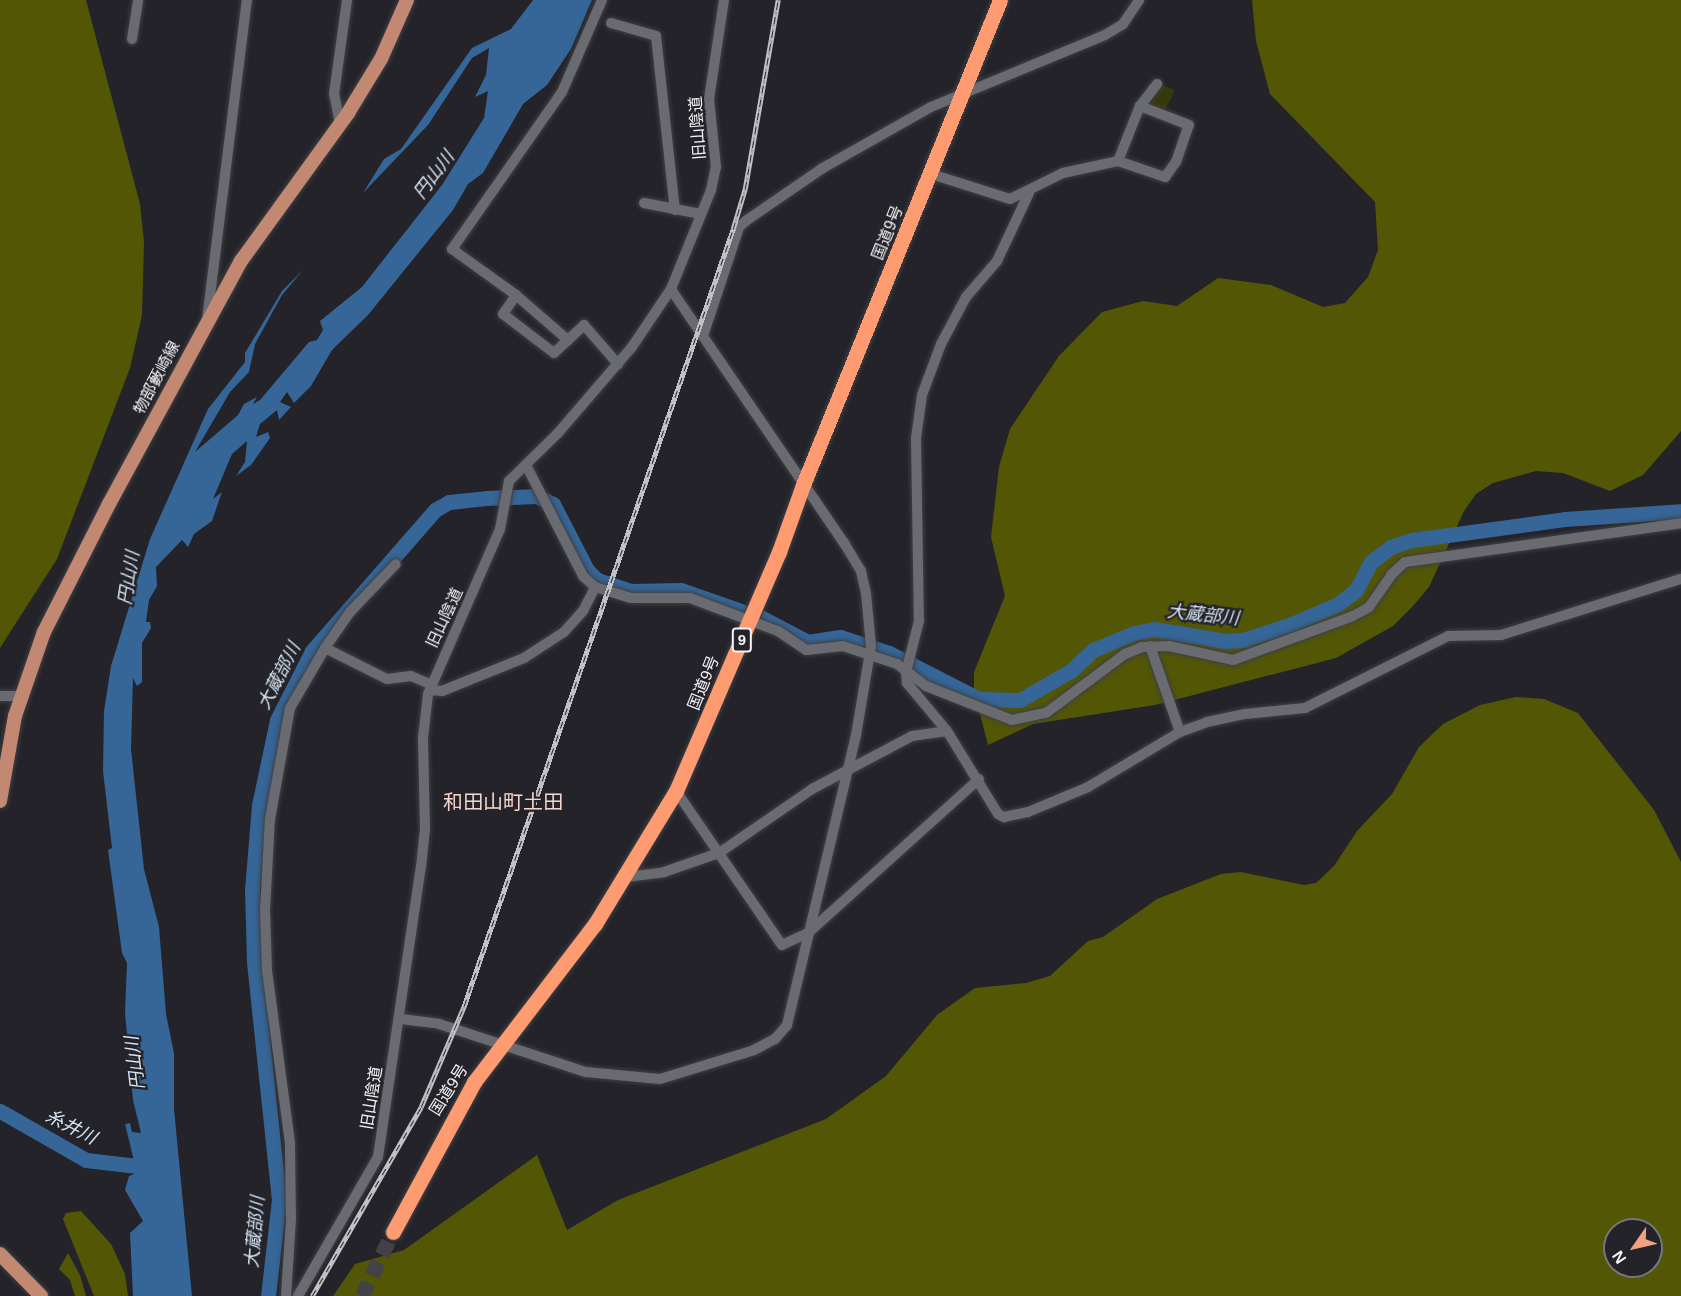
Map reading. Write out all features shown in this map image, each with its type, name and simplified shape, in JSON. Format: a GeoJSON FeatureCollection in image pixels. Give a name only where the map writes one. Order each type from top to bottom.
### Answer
{"type":"FeatureCollection","features":[{"type":"Feature","properties":{"kind":"highway","name":"国道9号"},"geometry":{"type":"LineString","coordinates":[[393,1232],[455,1113],[501,1045],[595,924],[626,877],[676,792],[750,620],[1000,0]]}},
{"type":"Feature","properties":{"kind":"main road","name":"物部藪崎線"},"geometry":{"type":"LineString","coordinates":[[0,801],[22,696],[44,632],[207,320],[241,261],[340,124],[381,59],[406,0]]}},
{"type":"Feature","properties":{"kind":"main road"},"geometry":{"type":"LineString","coordinates":[[0,1254],[41,1296]]}},
{"type":"Feature","properties":{"kind":"street"},"geometry":{"type":"LineString","coordinates":[[132,39],[138,0]]}},
{"type":"Feature","properties":{"kind":"street"},"geometry":{"type":"LineString","coordinates":[[207,320],[246,0]]}},
{"type":"Feature","properties":{"kind":"street"},"geometry":{"type":"LineString","coordinates":[[340,124],[334,94],[347,0]]}},
{"type":"Feature","properties":{"kind":"street"},"geometry":{"type":"LineString","coordinates":[[568,340],[516,295],[452,249],[562,92],[602,0]]}},
{"type":"Feature","properties":{"kind":"street","name":"旧山陰道"},"geometry":{"type":"LineString","coordinates":[[298,1296],[378,1157],[401,1020],[425,828],[423,738],[431,687],[500,529],[509,481],[618,364],[643,334],[671,290],[701,214],[716,167],[709,99],[724,0]]}},
{"type":"Feature","properties":{"kind":"street"},"geometry":{"type":"LineString","coordinates":[[703,336],[739,227],[747,220],[823,168],[961,93],[1105,35],[1123,24],[1139,0]]}},
{"type":"Feature","properties":{"kind":"street"},"geometry":{"type":"LineString","coordinates":[[611,23],[656,36],[675,210]]}},
{"type":"Feature","properties":{"kind":"street"},"geometry":{"type":"LineString","coordinates":[[1118,161],[1140,106],[1156,84]]}},
{"type":"Feature","properties":{"kind":"street"},"geometry":{"type":"LineString","coordinates":[[931,174],[1010,199],[1029,193],[1063,173],[1118,161],[1165,177],[1170,173],[1190,128],[1140,106]]}},
{"type":"Feature","properties":{"kind":"street"},"geometry":{"type":"LineString","coordinates":[[1029,193],[997,261],[957,313],[922,395],[916,438],[919,621],[906,672],[907,683],[917,699],[947,730],[979,779],[998,814],[1004,817],[1028,812],[1088,787],[1180,732],[1224,717],[1305,708],[1448,636],[1501,635],[1681,579]]}},
{"type":"Feature","properties":{"kind":"street"},"geometry":{"type":"LineString","coordinates":[[644,203],[701,214]]}},
{"type":"Feature","properties":{"kind":"street"},"geometry":{"type":"LineString","coordinates":[[401,1020],[440,1024],[586,1072],[660,1079],[754,1050],[774,1039],[787,1025],[848,771],[871,654],[861,571],[671,290]]}},
{"type":"Feature","properties":{"kind":"street"},"geometry":{"type":"LineString","coordinates":[[516,295],[503,314],[554,353],[584,325],[618,364]]}},
{"type":"Feature","properties":{"kind":"street"},"geometry":{"type":"LineString","coordinates":[[526,465],[583,576],[595,586],[631,598],[690,598],[778,632],[806,650],[843,646],[871,654],[906,672],[926,686],[1012,720],[1029,718],[1055,707],[1125,654],[1150,646],[1233,660],[1353,616],[1369,607],[1391,575],[1405,562],[1681,523]]}},
{"type":"Feature","properties":{"kind":"street"},"geometry":{"type":"LineString","coordinates":[[286,1296],[291,1219],[290,1143],[267,970],[265,898],[270,819],[290,708],[325,648],[350,612],[396,564]]}},
{"type":"Feature","properties":{"kind":"street"},"geometry":{"type":"LineString","coordinates":[[325,648],[387,679],[411,676],[442,691],[524,658],[564,632],[583,611],[595,586]]}},
{"type":"Feature","properties":{"kind":"street"},"geometry":{"type":"LineString","coordinates":[[1150,646],[1180,732]]}},
{"type":"Feature","properties":{"kind":"street"},"geometry":{"type":"LineString","coordinates":[[0,696],[22,696]]}},
{"type":"Feature","properties":{"kind":"street"},"geometry":{"type":"LineString","coordinates":[[626,877],[664,872],[719,853],[812,789],[912,736],[947,730]]}},
{"type":"Feature","properties":{"kind":"street"},"geometry":{"type":"LineString","coordinates":[[676,792],[782,945],[808,933],[979,779]]}},
{"type":"Feature","properties":{"kind":"green space"},"geometry":{"type":"Polygon","coordinates":[[[1161,84],[1175,90],[1164,112],[1145,105],[1161,84]]]}},
{"type":"Feature","properties":{"kind":"shaded area"},"geometry":{"type":"Polygon","coordinates":[[[0,0],[86,0],[140,204],[144,242],[142,315],[130,368],[57,559],[0,648],[0,0]]]}},
{"type":"Feature","properties":{"kind":"shaded area"},"geometry":{"type":"Polygon","coordinates":[[[1252,0],[1681,0],[1681,431],[1643,475],[1610,491],[1563,473],[1536,471],[1493,483],[1476,494],[1464,511],[1429,587],[1413,606],[1393,626],[1336,658],[1155,705],[1033,724],[988,745],[974,690],[974,672],[1005,596],[991,537],[999,467],[1010,429],[1059,356],[1102,312],[1143,301],[1177,306],[1218,278],[1271,285],[1323,307],[1345,303],[1368,277],[1378,250],[1375,202],[1270,94],[1256,41],[1252,0]]]}},
{"type":"Feature","properties":{"kind":"shaded area"},"geometry":{"type":"Polygon","coordinates":[[[1516,697],[1544,699],[1578,713],[1654,810],[1681,862],[1681,1296],[333,1296],[355,1264],[404,1250],[537,1155],[567,1230],[618,1200],[826,1119],[886,1076],[937,1015],[975,988],[1026,983],[1050,976],[1088,941],[1103,937],[1157,899],[1221,874],[1241,872],[1304,885],[1316,883],[1334,866],[1357,831],[1392,794],[1419,747],[1443,724],[1480,705],[1516,697]]]}},
{"type":"Feature","properties":{"kind":"shaded area"},"geometry":{"type":"Polygon","coordinates":[[[81,1211],[111,1244],[125,1274],[128,1296],[94,1296],[63,1219],[66,1213],[81,1211]]]}},
{"type":"Feature","properties":{"kind":"shaded area"},"geometry":{"type":"Polygon","coordinates":[[[68,1253],[80,1275],[86,1296],[75,1296],[70,1280],[59,1269],[68,1253]]]}},
{"type":"Feature","properties":{"kind":"water","name":"円山川"},"geometry":{"type":"Polygon","coordinates":[[[533,0],[592,0],[571,49],[547,85],[523,104],[483,173],[468,184],[453,210],[368,315],[332,350],[311,386],[294,403],[287,392],[280,402],[291,407],[279,420],[277,410],[260,424],[256,437],[268,432],[270,438],[251,465],[236,476],[245,462],[247,441],[232,454],[213,499],[222,492],[212,521],[194,534],[188,547],[182,540],[156,567],[157,586],[149,600],[146,622],[150,622],[151,628],[142,643],[142,682],[137,686],[133,678],[131,749],[144,869],[159,927],[166,1014],[174,1053],[174,1109],[192,1296],[133,1296],[130,1233],[143,1221],[125,1190],[129,1176],[137,1173],[125,1124],[130,1123],[132,1132],[141,1133],[133,1100],[125,1013],[127,963],[122,953],[108,850],[112,848],[103,771],[104,711],[111,666],[150,539],[208,409],[245,362],[245,353],[282,291],[303,270],[282,295],[255,344],[249,372],[230,392],[195,452],[238,415],[244,404],[257,397],[253,404],[260,400],[309,342],[317,340],[323,330],[320,321],[362,287],[442,185],[484,118],[488,91],[475,97],[486,75],[489,48],[472,58],[428,125],[363,193],[384,159],[401,149],[472,48],[511,29],[533,0]]]}},
{"type":"Feature","properties":{"kind":"waterway","name":"大蔵部川"},"geometry":{"type":"LineString","coordinates":[[268,1296],[279,1200],[254,961],[252,890],[259,805],[277,720],[312,651],[435,510],[449,502],[486,498],[537,496],[553,504],[587,570],[597,580],[631,591],[681,590],[741,611]]}},
{"type":"Feature","properties":{"kind":"waterway","name":"大蔵部川"},"geometry":{"type":"LineString","coordinates":[[760,617],[808,642],[840,637],[889,653],[979,699],[1020,700],[1072,670],[1093,650],[1134,633],[1154,629],[1225,641],[1243,640],[1292,624],[1338,604],[1356,590],[1371,562],[1390,547],[1412,540],[1565,519],[1681,511]]}},
{"type":"Feature","properties":{"kind":"waterway","name":"糸井川"},"geometry":{"type":"LineString","coordinates":[[0,1111],[86,1160],[155,1168]]}},
{"type":"Feature","properties":{"kind":"tunnel"},"geometry":{"type":"LineString","coordinates":[[362,1296],[393,1232]]}},
{"type":"Feature","properties":{"kind":"railway"},"geometry":{"type":"LineString","coordinates":[[312,1296],[421,1107],[464,1006],[733,229],[745,189],[778,0]]}},
{"type":"Feature","properties":{"kind":"district","name":"和田山町土田"},"geometry":{"type":"Point","coordinates":[503,802]}}]}
